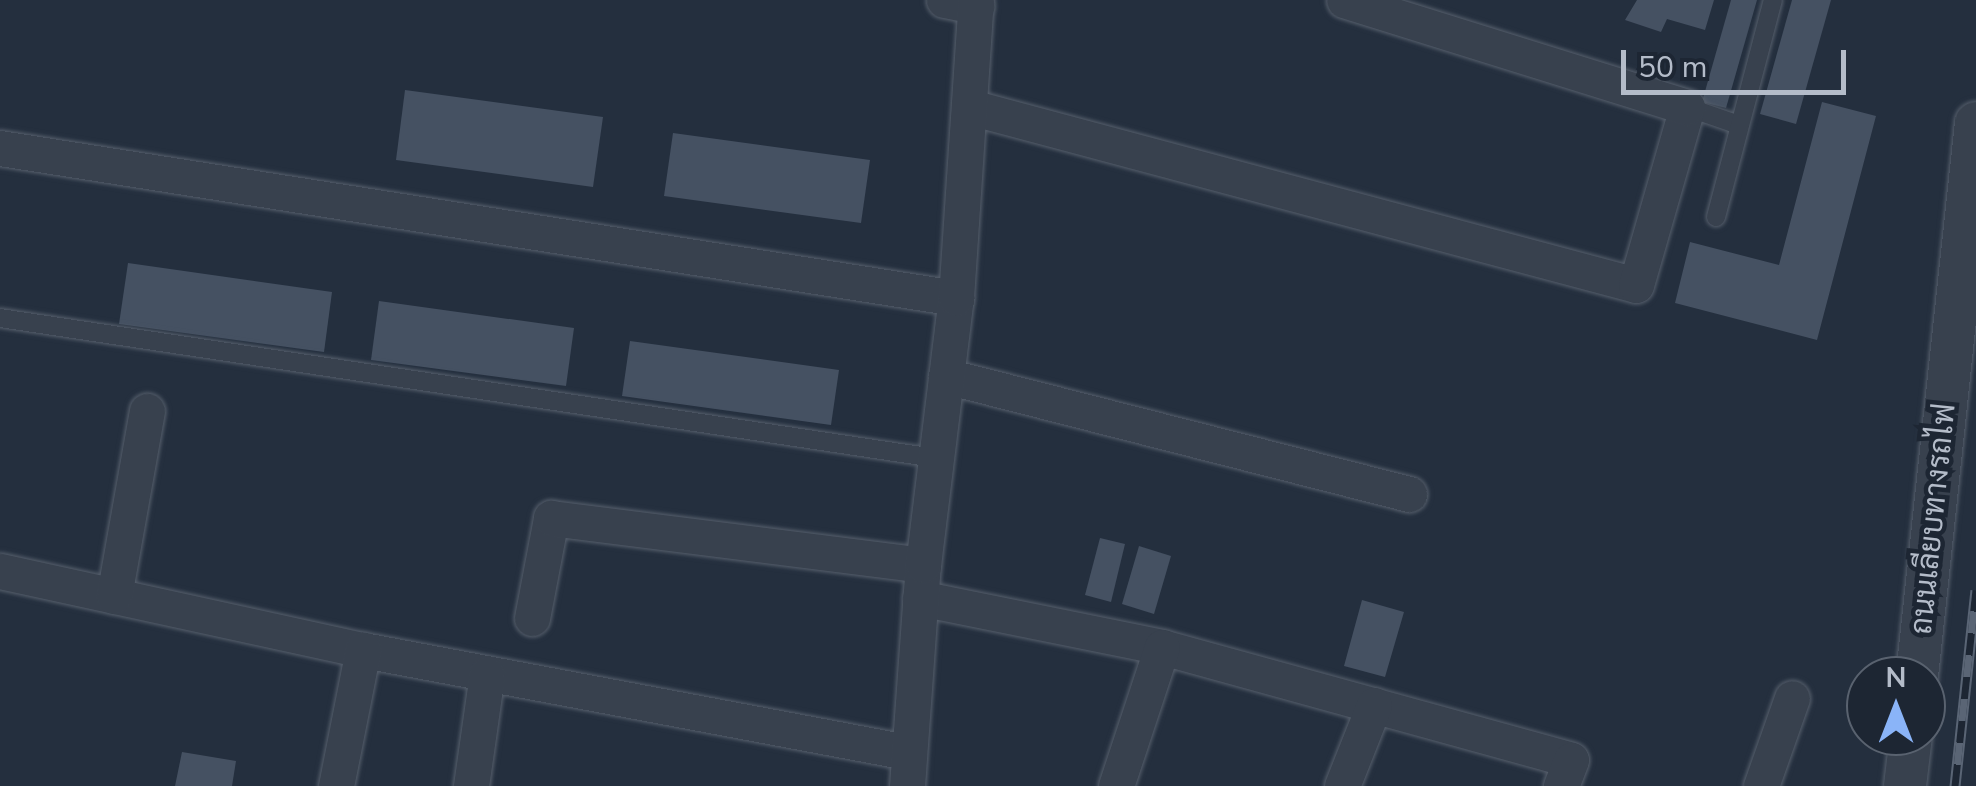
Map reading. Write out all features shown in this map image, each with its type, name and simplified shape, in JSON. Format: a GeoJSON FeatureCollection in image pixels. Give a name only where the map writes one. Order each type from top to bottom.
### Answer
{"type":"FeatureCollection","features":[{"type":"Feature","properties":{"kind":"street"},"geometry":{"type":"LineString","coordinates":[[970,107],[1636,285],[1687,108],[1434,14],[1344,0]]}},
{"type":"Feature","properties":{"kind":"street"},"geometry":{"type":"LineString","coordinates":[[0,572],[488,674],[907,769],[922,581],[956,298],[970,107],[965,2]]}},
{"type":"Feature","properties":{"kind":"street","name":"ถนนเลียบทางรถไฟ"},"geometry":{"type":"LineString","coordinates":[[1919,656],[1976,123]]}},
{"type":"Feature","properties":{"kind":"street"},"geometry":{"type":"LineString","coordinates":[[0,148],[956,298]]}},
{"type":"Feature","properties":{"kind":"street"},"geometry":{"type":"LineString","coordinates":[[946,376],[1409,494]]}},
{"type":"Feature","properties":{"kind":"street"},"geometry":{"type":"LineString","coordinates":[[114,596],[147,411]]}},
{"type":"Feature","properties":{"kind":"street"},"geometry":{"type":"LineString","coordinates":[[532,618],[551,518],[922,581],[1571,760],[1562,786]]}},
{"type":"Feature","properties":{"kind":"street"},"geometry":{"type":"LineString","coordinates":[[1116,786],[1162,648]]}},
{"type":"Feature","properties":{"kind":"street"},"geometry":{"type":"LineString","coordinates":[[336,786],[363,650]]}},
{"type":"Feature","properties":{"kind":"street"},"geometry":{"type":"LineString","coordinates":[[471,786],[488,674]]}},
{"type":"Feature","properties":{"kind":"street"},"geometry":{"type":"LineString","coordinates":[[1761,786],[1792,698]]}},
{"type":"Feature","properties":{"kind":"street"},"geometry":{"type":"LineString","coordinates":[[1342,786],[1374,705]]}},
{"type":"Feature","properties":{"kind":"street"},"geometry":{"type":"LineString","coordinates":[[1905,786],[1909,756]]}},
{"type":"Feature","properties":{"kind":"lane"},"geometry":{"type":"LineString","coordinates":[[1716,216],[1774,0]]}},
{"type":"Feature","properties":{"kind":"lane"},"geometry":{"type":"LineString","coordinates":[[1687,108],[1739,125]]}},
{"type":"Feature","properties":{"kind":"lane"},"geometry":{"type":"LineString","coordinates":[[0,318],[936,458]]}},
{"type":"Feature","properties":{"kind":"building"},"geometry":{"type":"Polygon","coordinates":[[[1637,0],[1714,0],[1705,30],[1667,19],[1661,32],[1625,20],[1637,0]]]}},
{"type":"Feature","properties":{"kind":"building"},"geometry":{"type":"Polygon","coordinates":[[[1731,0],[1757,0],[1726,108],[1702,102],[1731,0]]]}},
{"type":"Feature","properties":{"kind":"building"},"geometry":{"type":"Polygon","coordinates":[[[1792,0],[1831,0],[1796,124],[1760,114],[1792,0]]]}},
{"type":"Feature","properties":{"kind":"building"},"geometry":{"type":"Polygon","coordinates":[[[405,90],[603,117],[593,187],[396,160],[405,90]]]}},
{"type":"Feature","properties":{"kind":"building"},"geometry":{"type":"Polygon","coordinates":[[[1822,102],[1876,116],[1817,340],[1675,303],[1690,242],[1779,265],[1822,102]]]}},
{"type":"Feature","properties":{"kind":"building"},"geometry":{"type":"Polygon","coordinates":[[[673,133],[870,160],[861,223],[664,196],[673,133]]]}},
{"type":"Feature","properties":{"kind":"building"},"geometry":{"type":"Polygon","coordinates":[[[128,263],[332,292],[324,352],[119,324],[128,263]]]}},
{"type":"Feature","properties":{"kind":"building"},"geometry":{"type":"Polygon","coordinates":[[[379,301],[574,328],[566,386],[371,360],[379,301]]]}},
{"type":"Feature","properties":{"kind":"building"},"geometry":{"type":"Polygon","coordinates":[[[630,341],[839,370],[831,425],[622,396],[630,341]]]}},
{"type":"Feature","properties":{"kind":"building"},"geometry":{"type":"Polygon","coordinates":[[[1100,538],[1125,544],[1111,602],[1085,595],[1100,538]]]}},
{"type":"Feature","properties":{"kind":"building"},"geometry":{"type":"Polygon","coordinates":[[[1139,546],[1171,556],[1154,614],[1122,604],[1139,546]]]}},
{"type":"Feature","properties":{"kind":"building"},"geometry":{"type":"Polygon","coordinates":[[[1362,600],[1404,612],[1385,677],[1344,666],[1362,600]]]}},
{"type":"Feature","properties":{"kind":"building"},"geometry":{"type":"Polygon","coordinates":[[[182,752],[236,761],[232,786],[175,786],[182,752]]]}},
{"type":"Feature","properties":{"kind":"railway"},"geometry":{"type":"LineString","coordinates":[[1955,786],[1976,590]]}}]}
